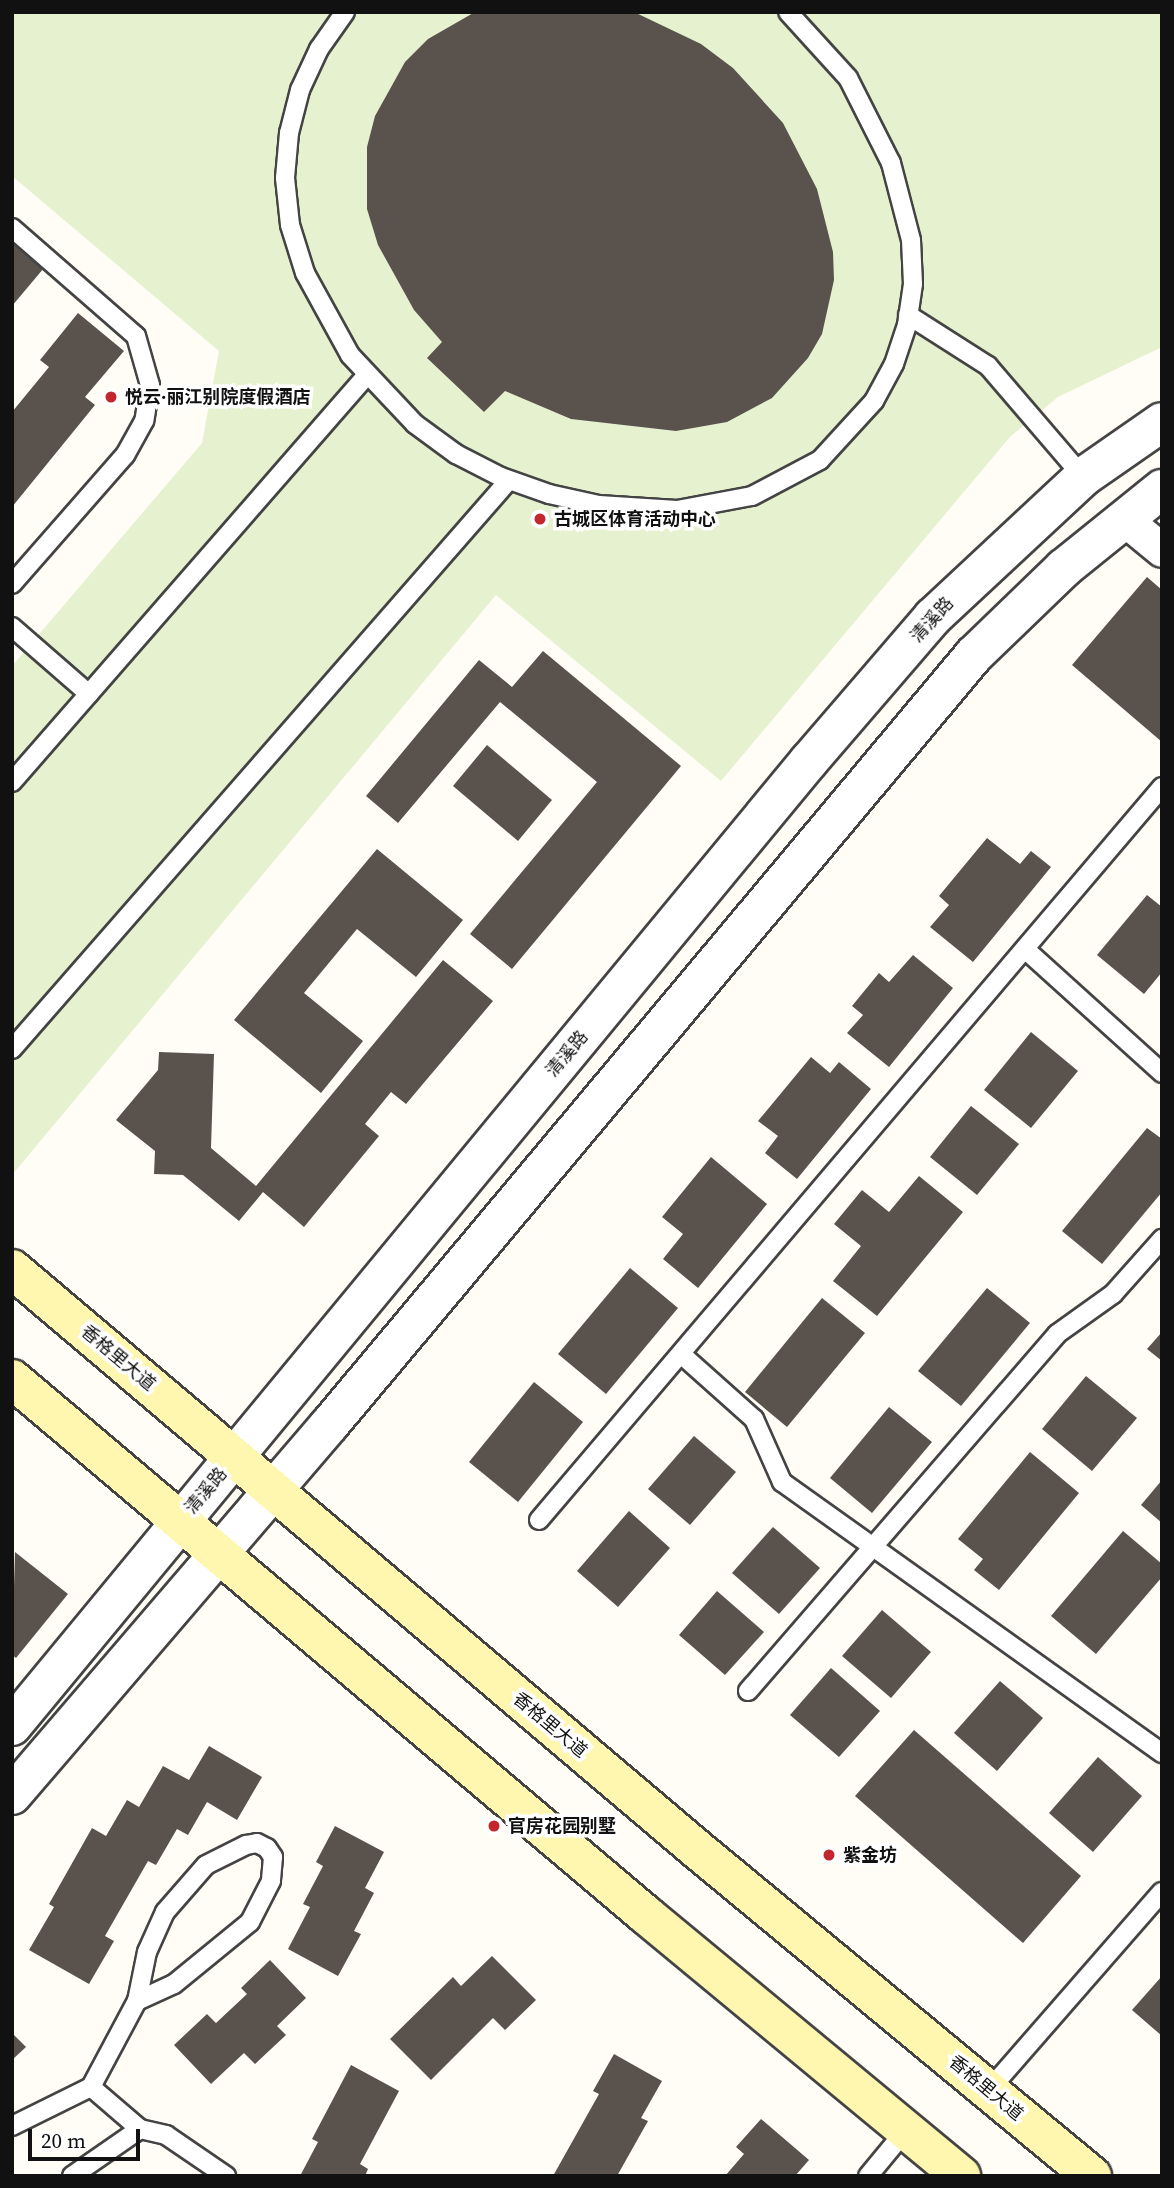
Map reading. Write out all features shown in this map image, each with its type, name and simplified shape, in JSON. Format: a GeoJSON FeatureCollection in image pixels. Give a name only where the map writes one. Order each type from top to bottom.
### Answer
{"type":"FeatureCollection","features":[{"type":"Feature","properties":{"kind":"main road","name":"香格里大道"},"geometry":{"type":"LineString","coordinates":[[12,1269],[1092,2176]]}},
{"type":"Feature","properties":{"kind":"main road"},"geometry":{"type":"LineString","coordinates":[[12,1379],[961,2176]]}},
{"type":"Feature","properties":{"kind":"street","name":"清溪路"},"geometry":{"type":"LineString","coordinates":[[12,1726],[924,628],[979,571],[1083,477],[1162,422]]}},
{"type":"Feature","properties":{"kind":"street"},"geometry":{"type":"LineString","coordinates":[[12,1795],[273,1489],[974,655],[1123,518],[1162,489]]}},
{"type":"Feature","properties":{"kind":"street"},"geometry":{"type":"LineString","coordinates":[[1123,518],[1162,550]]}},
{"type":"Feature","properties":{"kind":"lane"},"geometry":{"type":"LineString","coordinates":[[345,12],[320,49],[300,90],[289,133],[285,178],[290,225],[305,273],[325,316],[366,376],[415,424],[456,454],[509,480],[599,505],[677,510],[752,496],[810,467],[848,433],[874,401],[894,364],[908,315],[911,240],[891,163],[848,78],[788,12]]}},
{"type":"Feature","properties":{"kind":"lane"},"geometry":{"type":"LineString","coordinates":[[12,228],[136,336],[144,352],[150,385],[144,421],[125,455],[12,584]]}},
{"type":"Feature","properties":{"kind":"lane"},"geometry":{"type":"LineString","coordinates":[[908,315],[988,366],[1083,477]]}},
{"type":"Feature","properties":{"kind":"lane"},"geometry":{"type":"LineString","coordinates":[[12,782],[366,376]]}},
{"type":"Feature","properties":{"kind":"lane"},"geometry":{"type":"LineString","coordinates":[[12,1049],[509,480]]}},
{"type":"Feature","properties":{"kind":"lane"},"geometry":{"type":"LineString","coordinates":[[12,627],[89,694]]}},
{"type":"Feature","properties":{"kind":"lane"},"geometry":{"type":"LineString","coordinates":[[539,1520],[1162,787]]}},
{"type":"Feature","properties":{"kind":"lane"},"geometry":{"type":"LineString","coordinates":[[1025,948],[1162,1073]]}},
{"type":"Feature","properties":{"kind":"lane"},"geometry":{"type":"LineString","coordinates":[[748,1691],[1058,1334],[1113,1294],[1162,1239]]}},
{"type":"Feature","properties":{"kind":"lane"},"geometry":{"type":"LineString","coordinates":[[681,1354],[754,1419],[782,1482],[874,1545],[1162,1754]]}},
{"type":"Feature","properties":{"kind":"lane"},"geometry":{"type":"LineString","coordinates":[[12,2126],[91,2087],[137,2001],[155,1932],[184,1887],[225,1853],[257,1843],[267,1848],[272,1857],[271,1881],[250,1922],[174,1984],[137,2001]]}},
{"type":"Feature","properties":{"kind":"lane"},"geometry":{"type":"LineString","coordinates":[[989,2090],[1162,1892]]}},
{"type":"Feature","properties":{"kind":"lane"},"geometry":{"type":"LineString","coordinates":[[91,2087],[140,2129],[166,2135],[226,2176]]}},
{"type":"Feature","properties":{"kind":"lane"},"geometry":{"type":"LineString","coordinates":[[72,2176],[140,2129]]}},
{"type":"Feature","properties":{"kind":"lane"},"geometry":{"type":"LineString","coordinates":[[869,2176],[906,2130]]}},
{"type":"Feature","properties":{"kind":"green space","name":"古城区体育活动中心"},"geometry":{"type":"Polygon","coordinates":[[[12,12],[1162,12],[1162,347],[1058,397],[1010,437],[721,781],[496,595],[12,1175],[12,666],[202,443],[219,351],[12,176],[12,12]]]}},
{"type":"Feature","properties":{"kind":"building"},"geometry":{"type":"Polygon","coordinates":[[[475,12],[634,12],[701,44],[733,68],[783,123],[817,189],[833,252],[834,280],[822,334],[808,358],[772,398],[727,422],[676,431],[571,419],[505,391],[484,412],[427,358],[442,342],[414,310],[378,245],[367,209],[367,147],[375,116],[405,62],[428,39],[475,12]]]}},
{"type":"Feature","properties":{"kind":"building"},"geometry":{"type":"Polygon","coordinates":[[[12,233],[49,262],[12,306],[12,233]]]}},
{"type":"Feature","properties":{"kind":"building"},"geometry":{"type":"Polygon","coordinates":[[[78,313],[124,351],[85,397],[95,405],[12,507],[12,412],[49,367],[40,360],[78,313]]]}},
{"type":"Feature","properties":{"kind":"building"},"geometry":{"type":"Polygon","coordinates":[[[1147,577],[1162,590],[1162,742],[1072,665],[1147,577]]]}},
{"type":"Feature","properties":{"kind":"building"},"geometry":{"type":"Polygon","coordinates":[[[543,651],[681,766],[512,969],[470,934],[597,782],[500,702],[398,823],[366,796],[479,660],[512,687],[543,651]]]}},
{"type":"Feature","properties":{"kind":"building"},"geometry":{"type":"Polygon","coordinates":[[[487,745],[552,800],[518,841],[453,786],[487,745]]]}},
{"type":"Feature","properties":{"kind":"building"},"geometry":{"type":"Polygon","coordinates":[[[987,838],[1020,864],[1031,851],[1051,867],[973,962],[930,927],[949,905],[939,896],[987,838]]]}},
{"type":"Feature","properties":{"kind":"building"},"geometry":{"type":"Polygon","coordinates":[[[377,849],[463,920],[416,977],[357,929],[304,993],[363,1041],[321,1093],[234,1020],[377,849]]]}},
{"type":"Feature","properties":{"kind":"building"},"geometry":{"type":"Polygon","coordinates":[[[1147,895],[1162,907],[1162,972],[1144,994],[1097,955],[1147,895]]]}},
{"type":"Feature","properties":{"kind":"building"},"geometry":{"type":"Polygon","coordinates":[[[913,955],[953,988],[889,1067],[847,1033],[863,1015],[852,1006],[879,973],[889,982],[913,955]]]}},
{"type":"Feature","properties":{"kind":"building"},"geometry":{"type":"Polygon","coordinates":[[[443,960],[493,1001],[406,1104],[391,1092],[365,1124],[379,1136],[304,1227],[263,1192],[239,1221],[183,1175],[154,1174],[155,1151],[116,1120],[158,1070],[159,1052],[214,1054],[211,1148],[256,1186],[443,960]]]}},
{"type":"Feature","properties":{"kind":"building"},"geometry":{"type":"Polygon","coordinates":[[[1031,1032],[1078,1071],[1031,1128],[984,1090],[1031,1032]]]}},
{"type":"Feature","properties":{"kind":"building"},"geometry":{"type":"Polygon","coordinates":[[[811,1057],[830,1073],[839,1062],[871,1089],[797,1179],[765,1153],[778,1136],[758,1121],[811,1057]]]}},
{"type":"Feature","properties":{"kind":"building"},"geometry":{"type":"Polygon","coordinates":[[[971,1106],[1019,1144],[977,1195],[930,1157],[971,1106]]]}},
{"type":"Feature","properties":{"kind":"building"},"geometry":{"type":"Polygon","coordinates":[[[1147,1128],[1162,1139],[1162,1192],[1102,1264],[1062,1231],[1147,1128]]]}},
{"type":"Feature","properties":{"kind":"building"},"geometry":{"type":"Polygon","coordinates":[[[711,1157],[767,1204],[698,1288],[663,1259],[683,1234],[662,1217],[711,1157]]]}},
{"type":"Feature","properties":{"kind":"building"},"geometry":{"type":"Polygon","coordinates":[[[919,1176],[963,1212],[877,1316],[833,1281],[861,1246],[834,1224],[862,1190],[889,1212],[919,1176]]]}},
{"type":"Feature","properties":{"kind":"building"},"geometry":{"type":"Polygon","coordinates":[[[630,1268],[678,1308],[606,1394],[558,1354],[630,1268]]]}},
{"type":"Feature","properties":{"kind":"building"},"geometry":{"type":"Polygon","coordinates":[[[987,1288],[1030,1323],[961,1406],[918,1371],[987,1288]]]}},
{"type":"Feature","properties":{"kind":"building"},"geometry":{"type":"Polygon","coordinates":[[[822,1298],[865,1333],[787,1427],[745,1392],[822,1298]]]}},
{"type":"Feature","properties":{"kind":"building"},"geometry":{"type":"Polygon","coordinates":[[[1162,1332],[1162,1361],[1147,1349],[1162,1332]]]}},
{"type":"Feature","properties":{"kind":"building"},"geometry":{"type":"Polygon","coordinates":[[[1086,1376],[1137,1418],[1092,1471],[1042,1429],[1086,1376]]]}},
{"type":"Feature","properties":{"kind":"building"},"geometry":{"type":"Polygon","coordinates":[[[534,1382],[583,1422],[518,1502],[469,1462],[534,1382]]]}},
{"type":"Feature","properties":{"kind":"building"},"geometry":{"type":"Polygon","coordinates":[[[889,1407],[932,1442],[872,1513],[830,1478],[889,1407]]]}},
{"type":"Feature","properties":{"kind":"building"},"geometry":{"type":"Polygon","coordinates":[[[694,1436],[736,1472],[690,1525],[648,1489],[694,1436]]]}},
{"type":"Feature","properties":{"kind":"building"},"geometry":{"type":"Polygon","coordinates":[[[1030,1452],[1079,1493],[999,1590],[974,1570],[983,1559],[958,1539],[1030,1452]]]}},
{"type":"Feature","properties":{"kind":"building"},"geometry":{"type":"Polygon","coordinates":[[[1162,1480],[1162,1523],[1141,1505],[1162,1480]]]}},
{"type":"Feature","properties":{"kind":"building"},"geometry":{"type":"Polygon","coordinates":[[[629,1511],[670,1548],[618,1607],[577,1571],[629,1511]]]}},
{"type":"Feature","properties":{"kind":"building"},"geometry":{"type":"Polygon","coordinates":[[[773,1527],[820,1568],[779,1614],[732,1573],[773,1527]]]}},
{"type":"Feature","properties":{"kind":"building"},"geometry":{"type":"Polygon","coordinates":[[[1123,1531],[1162,1564],[1162,1577],[1096,1654],[1051,1616],[1123,1531]]]}},
{"type":"Feature","properties":{"kind":"building"},"geometry":{"type":"Polygon","coordinates":[[[15,1552],[68,1594],[16,1658],[12,1655],[15,1552]]]}},
{"type":"Feature","properties":{"kind":"building"},"geometry":{"type":"Polygon","coordinates":[[[717,1591],[764,1632],[725,1675],[679,1635],[717,1591]]]}},
{"type":"Feature","properties":{"kind":"building"},"geometry":{"type":"Polygon","coordinates":[[[882,1610],[931,1652],[891,1698],[842,1656],[882,1610]]]}},
{"type":"Feature","properties":{"kind":"building"},"geometry":{"type":"Polygon","coordinates":[[[831,1668],[880,1711],[839,1757],[790,1715],[831,1668]]]}},
{"type":"Feature","properties":{"kind":"building"},"geometry":{"type":"Polygon","coordinates":[[[1000,1681],[1043,1718],[997,1771],[954,1733],[1000,1681]]]}},
{"type":"Feature","properties":{"kind":"building"},"geometry":{"type":"Polygon","coordinates":[[[914,1730],[1081,1876],[1023,1943],[855,1796],[914,1730]]]}},
{"type":"Feature","properties":{"kind":"building"},"geometry":{"type":"Polygon","coordinates":[[[209,1746],[262,1777],[237,1820],[207,1802],[188,1835],[177,1829],[156,1865],[148,1861],[105,1936],[114,1941],[89,1984],[29,1950],[54,1907],[49,1904],[92,1828],[106,1836],[127,1800],[139,1807],[163,1766],[189,1780],[209,1746]]]}},
{"type":"Feature","properties":{"kind":"building"},"geometry":{"type":"Polygon","coordinates":[[[1098,1757],[1142,1796],[1093,1852],[1049,1813],[1098,1757]]]}},
{"type":"Feature","properties":{"kind":"building"},"geometry":{"type":"Polygon","coordinates":[[[335,1826],[384,1852],[365,1888],[374,1893],[354,1931],[361,1934],[338,1976],[288,1949],[310,1907],[303,1904],[323,1866],[316,1862],[335,1826]]]}},
{"type":"Feature","properties":{"kind":"building"},"geometry":{"type":"Polygon","coordinates":[[[492,1956],[536,2000],[505,2030],[493,2018],[431,2080],[390,2039],[453,1977],[461,1986],[492,1956]]]}},
{"type":"Feature","properties":{"kind":"building"},"geometry":{"type":"Polygon","coordinates":[[[270,1960],[306,1998],[277,2026],[286,2035],[255,2064],[244,2053],[211,2084],[174,2045],[207,2014],[216,2023],[247,1994],[241,1988],[270,1960]]]}},
{"type":"Feature","properties":{"kind":"building"},"geometry":{"type":"Polygon","coordinates":[[[1162,1976],[1162,2036],[1132,2010],[1162,1976]]]}},
{"type":"Feature","properties":{"kind":"building"},"geometry":{"type":"Polygon","coordinates":[[[12,2033],[26,2047],[12,2060],[12,2033]]]}},
{"type":"Feature","properties":{"kind":"building"},"geometry":{"type":"Polygon","coordinates":[[[614,2054],[662,2081],[641,2118],[648,2121],[617,2176],[553,2176],[599,2094],[593,2091],[614,2054]]]}},
{"type":"Feature","properties":{"kind":"building"},"geometry":{"type":"Polygon","coordinates":[[[351,2065],[399,2091],[360,2164],[368,2169],[365,2176],[300,2176],[318,2142],[312,2139],[351,2065]]]}},
{"type":"Feature","properties":{"kind":"building"},"geometry":{"type":"Polygon","coordinates":[[[761,2119],[809,2160],[795,2176],[725,2176],[744,2154],[736,2147],[761,2119]]]}},
{"type":"Feature","properties":{"kind":"place","name":"悦云·丽江别院度假酒店"},"geometry":{"type":"Point","coordinates":[111,397]}},
{"type":"Feature","properties":{"kind":"place","name":"古城区体育活动中心"},"geometry":{"type":"Point","coordinates":[540,519]}},
{"type":"Feature","properties":{"kind":"place","name":"官房花园别墅"},"geometry":{"type":"Point","coordinates":[494,1826]}},
{"type":"Feature","properties":{"kind":"place","name":"紫金坊"},"geometry":{"type":"Point","coordinates":[829,1855]}}]}
